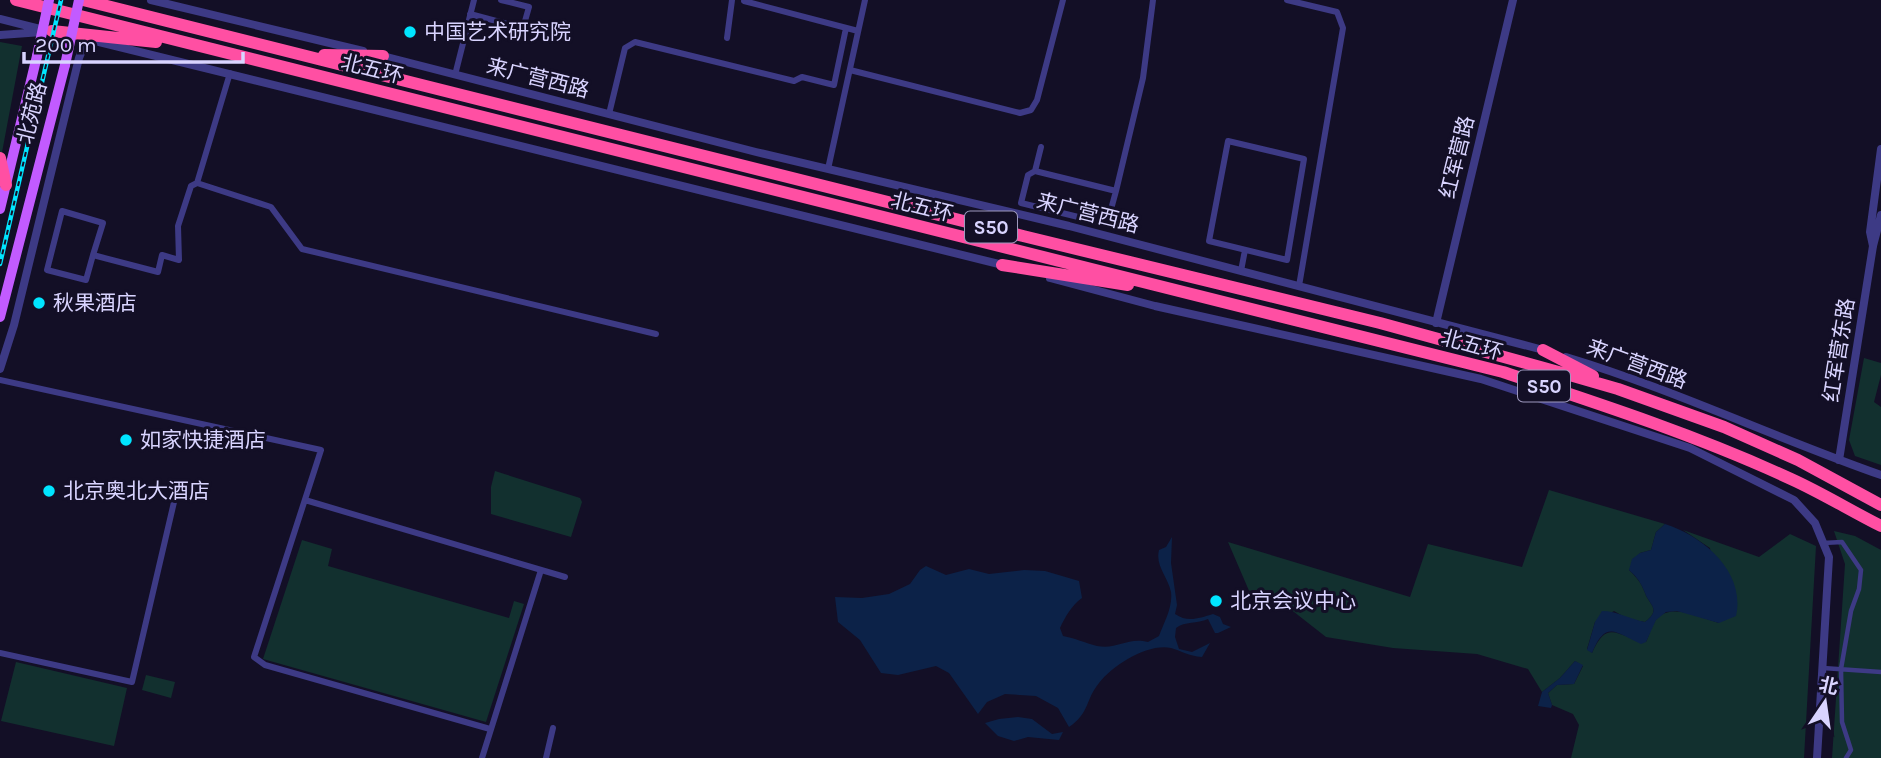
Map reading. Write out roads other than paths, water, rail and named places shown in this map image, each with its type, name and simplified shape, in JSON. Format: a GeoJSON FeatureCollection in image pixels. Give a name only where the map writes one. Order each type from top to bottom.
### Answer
{"type":"FeatureCollection","features":[{"type":"Feature","properties":{"kind":"highway","name":"北五环"},"geometry":{"type":"LineString","coordinates":[[16,0],[1503,372],[1619,410],[1722,449],[1793,480],[1881,526]]}},
{"type":"Feature","properties":{"kind":"highway","name":"北五环"},"geometry":{"type":"LineString","coordinates":[[81,0],[1380,323],[1618,389],[1724,427],[1798,460],[1881,505]]}},
{"type":"Feature","properties":{"kind":"highway"},"geometry":{"type":"LineString","coordinates":[[52,32],[200,47]]}},
{"type":"Feature","properties":{"kind":"highway"},"geometry":{"type":"LineString","coordinates":[[298,54],[383,56]]}},
{"type":"Feature","properties":{"kind":"highway"},"geometry":{"type":"LineString","coordinates":[[0,158],[6,184]]}},
{"type":"Feature","properties":{"kind":"highway"},"geometry":{"type":"LineString","coordinates":[[1002,265],[1190,294]]}},
{"type":"Feature","properties":{"kind":"highway"},"geometry":{"type":"LineString","coordinates":[[1543,350],[1618,389]]}},
{"type":"Feature","properties":{"kind":"main road","name":"北苑路"},"geometry":{"type":"LineString","coordinates":[[0,209],[48,0]]}},
{"type":"Feature","properties":{"kind":"main road","name":"北苑路"},"geometry":{"type":"LineString","coordinates":[[0,317],[81,0]]}},
{"type":"Feature","properties":{"kind":"street","name":"来广营西路"},"geometry":{"type":"LineString","coordinates":[[151,0],[828,169],[1056,223],[1543,350],[1605,369],[1881,475]]}},
{"type":"Feature","properties":{"kind":"street"},"geometry":{"type":"LineString","coordinates":[[455,75],[474,0]]}},
{"type":"Feature","properties":{"kind":"street"},"geometry":{"type":"LineString","coordinates":[[470,15],[523,28],[529,7],[501,0]]}},
{"type":"Feature","properties":{"kind":"street"},"geometry":{"type":"LineString","coordinates":[[727,38],[732,0]]}},
{"type":"Feature","properties":{"kind":"street"},"geometry":{"type":"LineString","coordinates":[[828,169],[865,0]]}},
{"type":"Feature","properties":{"kind":"street"},"geometry":{"type":"LineString","coordinates":[[850,70],[1020,113],[1031,110],[1037,100],[1063,0]]}},
{"type":"Feature","properties":{"kind":"street"},"geometry":{"type":"LineString","coordinates":[[1116,191],[1035,171],[1028,175],[1021,203],[1107,225],[1116,191],[1143,78],[1153,0]]}},
{"type":"Feature","properties":{"kind":"street"},"geometry":{"type":"LineString","coordinates":[[1287,0],[1337,12],[1343,28],[1299,286]]}},
{"type":"Feature","properties":{"kind":"street","name":"红军营路"},"geometry":{"type":"LineString","coordinates":[[1436,323],[1513,0]]}},
{"type":"Feature","properties":{"kind":"street"},"geometry":{"type":"LineString","coordinates":[[744,1],[858,31]]}},
{"type":"Feature","properties":{"kind":"street"},"geometry":{"type":"LineString","coordinates":[[0,19],[230,72],[1002,265],[1155,306],[1481,379],[1690,448],[1794,500],[1815,523],[1829,557],[1817,758]]}},
{"type":"Feature","properties":{"kind":"street"},"geometry":{"type":"LineString","coordinates":[[834,85],[846,28]]}},
{"type":"Feature","properties":{"kind":"street"},"geometry":{"type":"LineString","coordinates":[[0,35],[52,32]]}},
{"type":"Feature","properties":{"kind":"street"},"geometry":{"type":"LineString","coordinates":[[0,369],[14,325],[79,58],[90,40]]}},
{"type":"Feature","properties":{"kind":"street"},"geometry":{"type":"LineString","coordinates":[[608,114],[625,48],[635,42],[794,81],[802,77],[846,88]]}},
{"type":"Feature","properties":{"kind":"street"},"geometry":{"type":"LineString","coordinates":[[197,183],[230,72]]}},
{"type":"Feature","properties":{"kind":"street"},"geometry":{"type":"LineString","coordinates":[[1228,141],[1304,159],[1287,260],[1245,250],[1209,242],[1228,141]]}},
{"type":"Feature","properties":{"kind":"street"},"geometry":{"type":"LineString","coordinates":[[1035,171],[1041,147]]}},
{"type":"Feature","properties":{"kind":"street","name":"红军营东路"},"geometry":{"type":"LineString","coordinates":[[1873,246],[1870,232],[1881,149]]}},
{"type":"Feature","properties":{"kind":"street"},"geometry":{"type":"LineString","coordinates":[[93,255],[158,272],[162,255],[179,260],[178,226],[191,186],[197,183],[271,207],[302,249],[656,334]]}},
{"type":"Feature","properties":{"kind":"street"},"geometry":{"type":"LineString","coordinates":[[62,211],[103,223],[93,255],[86,279],[47,270],[62,211]]}},
{"type":"Feature","properties":{"kind":"street"},"geometry":{"type":"LineString","coordinates":[[1056,223],[1058,212]]}},
{"type":"Feature","properties":{"kind":"street","name":"红军营东路"},"geometry":{"type":"LineString","coordinates":[[1839,460],[1873,246],[1881,215]]}},
{"type":"Feature","properties":{"kind":"street"},"geometry":{"type":"LineString","coordinates":[[1241,271],[1245,250]]}},
{"type":"Feature","properties":{"kind":"street"},"geometry":{"type":"LineString","coordinates":[[0,380],[321,450],[254,657],[265,665],[490,729]]}},
{"type":"Feature","properties":{"kind":"street"},"geometry":{"type":"LineString","coordinates":[[0,653],[132,682],[178,485]]}},
{"type":"Feature","properties":{"kind":"street"},"geometry":{"type":"LineString","coordinates":[[305,500],[565,577]]}},
{"type":"Feature","properties":{"kind":"street"},"geometry":{"type":"LineString","coordinates":[[1823,543],[1842,542],[1861,570],[1860,589],[1851,611],[1841,669],[1842,722],[1851,750],[1846,758]]}},
{"type":"Feature","properties":{"kind":"street"},"geometry":{"type":"LineString","coordinates":[[482,758],[541,570]]}},
{"type":"Feature","properties":{"kind":"street"},"geometry":{"type":"LineString","coordinates":[[1822,668],[1881,672]]}},
{"type":"Feature","properties":{"kind":"street"},"geometry":{"type":"LineString","coordinates":[[546,758],[553,728]]}},
{"type":"Feature","properties":{"kind":"water"},"geometry":{"type":"Polygon","coordinates":[[[1665,524],[1694,537],[1718,558],[1734,585],[1736,616],[1719,623],[1677,611],[1666,612],[1656,620],[1646,642],[1641,644],[1618,633],[1607,632],[1597,642],[1592,653],[1587,650],[1595,622],[1602,611],[1645,622],[1653,614],[1653,607],[1641,583],[1629,570],[1632,559],[1651,550],[1656,532],[1665,524]]]}},
{"type":"Feature","properties":{"kind":"water"},"geometry":{"type":"Polygon","coordinates":[[[1172,537],[1171,563],[1177,605],[1175,614],[1189,619],[1213,614],[1220,617],[1223,624],[1231,627],[1215,633],[1208,619],[1176,628],[1175,637],[1179,649],[1192,652],[1210,643],[1202,657],[1162,647],[1132,657],[1105,676],[1081,717],[1069,727],[1058,708],[1036,696],[1005,694],[987,702],[978,714],[949,673],[936,666],[898,675],[881,673],[860,640],[838,622],[835,597],[862,598],[889,594],[910,584],[926,566],[946,575],[969,569],[989,574],[1024,570],[1045,571],[1079,581],[1082,598],[1072,608],[1060,628],[1063,636],[1104,647],[1134,641],[1148,642],[1159,636],[1169,609],[1171,592],[1158,556],[1159,550],[1166,547],[1172,537]]]}},
{"type":"Feature","properties":{"kind":"water"},"geometry":{"type":"Polygon","coordinates":[[[1575,661],[1583,665],[1574,684],[1557,685],[1548,693],[1551,708],[1538,706],[1542,692],[1560,678],[1575,661]]]}},
{"type":"Feature","properties":{"kind":"water"},"geometry":{"type":"Polygon","coordinates":[[[1018,717],[1032,719],[1052,734],[1063,732],[1059,740],[1028,737],[1014,741],[998,736],[985,723],[1018,717]]]}},
{"type":"Feature","properties":{"kind":"railway"},"geometry":{"type":"LineString","coordinates":[[0,264],[61,0]]}},
{"type":"Feature","properties":{"kind":"place","name":"中国艺术研究院"},"geometry":{"type":"Point","coordinates":[410,32]}},
{"type":"Feature","properties":{"kind":"place","name":"秋果酒店"},"geometry":{"type":"Point","coordinates":[39,303]}},
{"type":"Feature","properties":{"kind":"place","name":"如家快捷酒店"},"geometry":{"type":"Point","coordinates":[126,440]}},
{"type":"Feature","properties":{"kind":"place","name":"北京奥北大酒店"},"geometry":{"type":"Point","coordinates":[49,491]}},
{"type":"Feature","properties":{"kind":"place","name":"北京会议中心"},"geometry":{"type":"Point","coordinates":[1216,601]}}]}
